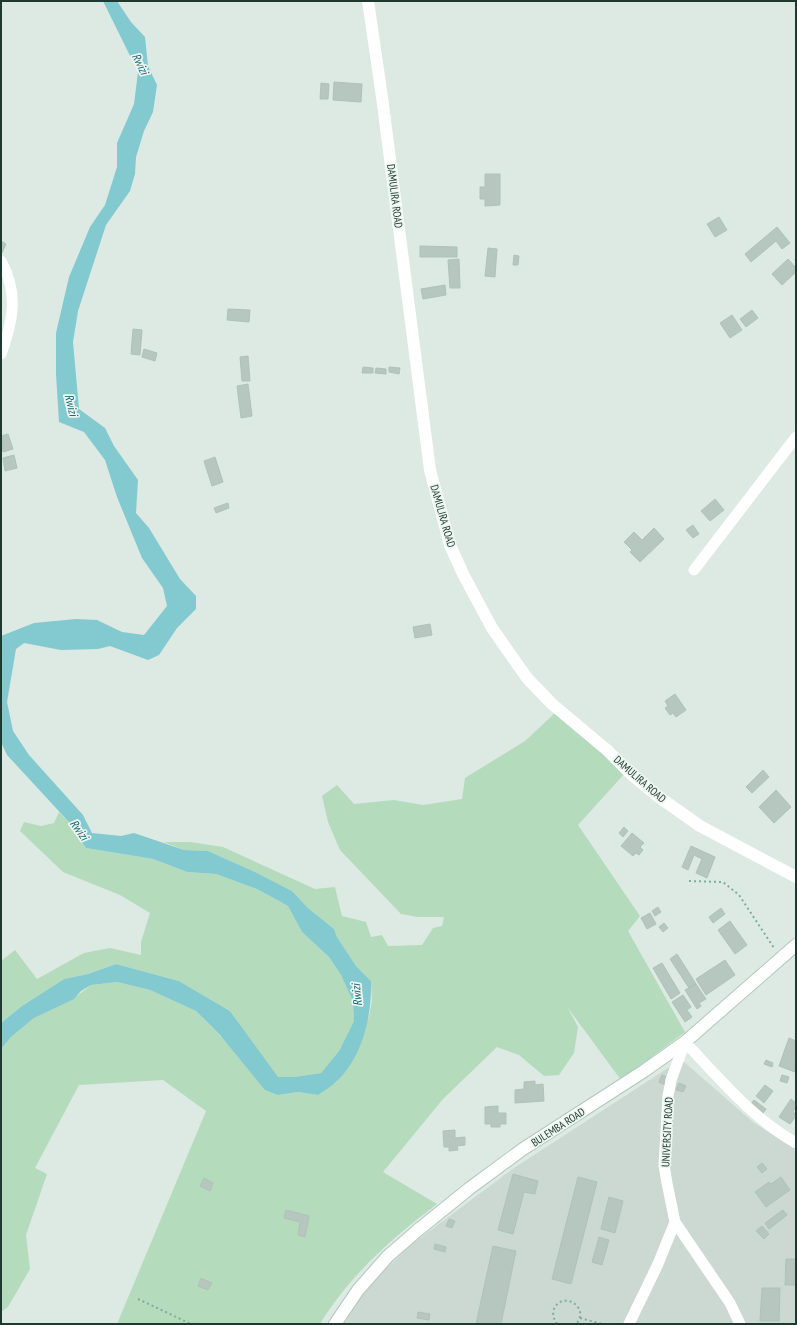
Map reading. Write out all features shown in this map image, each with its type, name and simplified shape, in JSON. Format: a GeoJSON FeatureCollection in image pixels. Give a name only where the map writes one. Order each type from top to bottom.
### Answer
{"type":"FeatureCollection","features":[{"type":"Feature","properties":{"kind":"street","name":"DAMULIRA ROAD"},"geometry":{"type":"LineString","coordinates":[[368,1],[382,97],[430,470],[450,545],[478,605],[527,678],[552,704],[607,750],[631,774],[659,797],[700,826],[796,877]]}},
{"type":"Feature","properties":{"kind":"street"},"geometry":{"type":"LineString","coordinates":[[1,261],[9,281],[13,311],[11,326],[1,354]]}},
{"type":"Feature","properties":{"kind":"street"},"geometry":{"type":"LineString","coordinates":[[694,570],[796,437]]}},
{"type":"Feature","properties":{"kind":"street","name":"BULEMBA ROAD"},"geometry":{"type":"LineString","coordinates":[[335,1324],[358,1290],[388,1256],[470,1188],[523,1149],[644,1071],[685,1042],[796,945]]}},
{"type":"Feature","properties":{"kind":"street"},"geometry":{"type":"LineString","coordinates":[[685,1042],[748,1108],[784,1136],[796,1143]]}},
{"type":"Feature","properties":{"kind":"street","name":"UNIVERSITY ROAD"},"geometry":{"type":"LineString","coordinates":[[685,1042],[670,1086],[664,1148],[664,1165],[675,1222],[730,1303],[740,1324]]}},
{"type":"Feature","properties":{"kind":"street"},"geometry":{"type":"LineString","coordinates":[[629,1324],[658,1264],[675,1222]]}},
{"type":"Feature","properties":{"kind":"path"},"geometry":{"type":"LineString","coordinates":[[689,881],[723,882],[739,895],[781,959]]}},
{"type":"Feature","properties":{"kind":"path"},"geometry":{"type":"LineString","coordinates":[[138,1299],[194,1324]]}},
{"type":"Feature","properties":{"kind":"path"},"geometry":{"type":"LineString","coordinates":[[557,1324],[553,1316],[554,1308],[557,1304],[566,1300],[574,1302],[578,1305],[581,1314],[576,1324]]}},
{"type":"Feature","properties":{"kind":"path"},"geometry":{"type":"LineString","coordinates":[[580,1318],[602,1324]]}},
{"type":"Feature","properties":{"kind":"shaded area"},"geometry":{"type":"Polygon","coordinates":[[[683,1061],[754,1123],[796,1149],[796,1324],[339,1324],[353,1300],[412,1244],[514,1168],[668,1068],[683,1061]]]}},
{"type":"Feature","properties":{"kind":"green space"},"geometry":{"type":"Polygon","coordinates":[[[555,713],[626,772],[578,825],[640,916],[628,931],[685,1032],[621,1080],[568,1008],[578,1027],[574,1053],[559,1075],[544,1076],[519,1055],[497,1047],[443,1099],[383,1172],[437,1204],[404,1230],[373,1258],[344,1290],[320,1324],[117,1324],[206,1111],[163,1080],[79,1085],[35,1168],[47,1174],[26,1235],[30,1269],[8,1307],[1,1312],[1,1049],[11,1037],[34,1018],[77,996],[91,985],[117,982],[150,990],[196,1011],[278,1095],[298,1092],[318,1095],[337,1081],[369,1017],[372,1000],[371,981],[356,966],[337,937],[334,929],[308,908],[292,891],[255,872],[208,851],[184,850],[164,842],[190,842],[223,847],[315,889],[335,887],[342,916],[366,922],[371,937],[382,935],[388,946],[422,945],[433,928],[442,926],[444,917],[418,917],[401,914],[340,850],[328,822],[322,796],[337,785],[354,804],[394,800],[423,805],[462,799],[465,778],[525,741],[555,713]]]}},
{"type":"Feature","properties":{"kind":"green space"},"geometry":{"type":"Polygon","coordinates":[[[59,812],[68,821],[86,848],[153,859],[187,872],[216,874],[257,889],[288,906],[302,932],[329,957],[341,975],[353,1001],[354,1021],[339,1051],[321,1073],[294,1077],[277,1077],[230,1011],[179,981],[116,964],[88,974],[64,979],[22,1006],[1,1023],[1,961],[15,950],[37,979],[84,953],[110,948],[141,955],[141,942],[150,913],[120,895],[63,872],[20,831],[24,822],[41,826],[54,823],[59,812]]]}},
{"type":"Feature","properties":{"kind":"water","name":"Rwizi"},"geometry":{"type":"Polygon","coordinates":[[[103,1],[117,1],[131,22],[145,37],[148,66],[157,85],[153,112],[144,131],[136,157],[135,174],[130,191],[106,225],[78,311],[73,342],[79,409],[105,428],[114,446],[138,480],[136,513],[149,528],[180,579],[196,596],[196,609],[177,628],[159,655],[148,660],[110,646],[98,649],[61,650],[24,643],[16,649],[7,702],[13,731],[29,755],[83,815],[92,833],[121,836],[134,833],[184,850],[208,851],[255,872],[292,891],[308,908],[334,929],[337,937],[356,966],[371,981],[370,1008],[368,1021],[360,1047],[354,1059],[338,1080],[318,1095],[298,1092],[278,1095],[265,1090],[220,1035],[196,1011],[150,990],[117,982],[91,985],[81,991],[74,999],[34,1018],[11,1037],[1,1049],[1,1023],[22,1006],[64,979],[88,974],[116,964],[179,981],[230,1011],[278,1077],[294,1077],[321,1073],[339,1051],[354,1021],[353,1001],[341,975],[329,957],[302,932],[288,906],[257,889],[216,874],[187,872],[153,859],[86,848],[68,821],[7,755],[1,742],[1,636],[34,623],[76,619],[97,620],[122,632],[144,635],[167,606],[163,588],[142,558],[117,497],[105,460],[84,432],[59,422],[56,374],[56,333],[69,277],[90,227],[105,205],[117,167],[117,143],[134,104],[138,72],[103,1]]]}},
{"type":"Feature","properties":{"kind":"building"},"geometry":{"type":"Polygon","coordinates":[[[334,82],[362,84],[361,102],[333,100],[334,82]]]}},
{"type":"Feature","properties":{"kind":"building"},"geometry":{"type":"Polygon","coordinates":[[[321,83],[329,84],[328,99],[320,99],[321,83]]]}},
{"type":"Feature","properties":{"kind":"building"},"geometry":{"type":"Polygon","coordinates":[[[485,174],[500,174],[500,205],[485,206],[485,199],[480,199],[480,187],[485,187],[485,174]]]}},
{"type":"Feature","properties":{"kind":"building"},"geometry":{"type":"Polygon","coordinates":[[[719,217],[727,230],[715,237],[707,224],[719,217]]]}},
{"type":"Feature","properties":{"kind":"building"},"geometry":{"type":"Polygon","coordinates":[[[777,227],[790,243],[782,249],[776,241],[751,262],[745,254],[777,227]]]}},
{"type":"Feature","properties":{"kind":"building"},"geometry":{"type":"Polygon","coordinates":[[[1,241],[6,244],[2,253],[1,252],[1,241]]]}},
{"type":"Feature","properties":{"kind":"building"},"geometry":{"type":"Polygon","coordinates":[[[420,246],[457,247],[457,257],[420,257],[420,246]]]}},
{"type":"Feature","properties":{"kind":"building"},"geometry":{"type":"Polygon","coordinates":[[[488,248],[497,249],[495,277],[485,276],[488,248]]]}},
{"type":"Feature","properties":{"kind":"building"},"geometry":{"type":"Polygon","coordinates":[[[514,255],[519,256],[518,265],[513,265],[514,255]]]}},
{"type":"Feature","properties":{"kind":"building"},"geometry":{"type":"Polygon","coordinates":[[[459,259],[460,288],[450,288],[448,260],[459,259]]]}},
{"type":"Feature","properties":{"kind":"building"},"geometry":{"type":"Polygon","coordinates":[[[788,259],[796,268],[796,272],[782,285],[772,274],[788,259]]]}},
{"type":"Feature","properties":{"kind":"building"},"geometry":{"type":"Polygon","coordinates":[[[445,285],[446,295],[423,299],[421,289],[445,285]]]}},
{"type":"Feature","properties":{"kind":"building"},"geometry":{"type":"Polygon","coordinates":[[[228,309],[250,310],[249,322],[227,320],[228,309]]]}},
{"type":"Feature","properties":{"kind":"building"},"geometry":{"type":"Polygon","coordinates":[[[752,310],[758,318],[746,327],[740,319],[752,310]]]}},
{"type":"Feature","properties":{"kind":"building"},"geometry":{"type":"Polygon","coordinates":[[[732,315],[742,330],[730,338],[720,323],[732,315]]]}},
{"type":"Feature","properties":{"kind":"building"},"geometry":{"type":"Polygon","coordinates":[[[133,329],[142,330],[140,355],[131,354],[133,329]]]}},
{"type":"Feature","properties":{"kind":"building"},"geometry":{"type":"Polygon","coordinates":[[[144,349],[157,353],[155,361],[142,357],[144,349]]]}},
{"type":"Feature","properties":{"kind":"building"},"geometry":{"type":"Polygon","coordinates":[[[248,356],[250,381],[242,381],[240,357],[248,356]]]}},
{"type":"Feature","properties":{"kind":"building"},"geometry":{"type":"Polygon","coordinates":[[[363,367],[373,368],[373,373],[362,373],[363,367]]]}},
{"type":"Feature","properties":{"kind":"building"},"geometry":{"type":"Polygon","coordinates":[[[389,367],[400,368],[399,374],[389,372],[389,367]]]}},
{"type":"Feature","properties":{"kind":"building"},"geometry":{"type":"Polygon","coordinates":[[[376,368],[386,369],[386,374],[375,373],[376,368]]]}},
{"type":"Feature","properties":{"kind":"building"},"geometry":{"type":"Polygon","coordinates":[[[248,384],[252,416],[241,418],[237,386],[248,384]]]}},
{"type":"Feature","properties":{"kind":"building"},"geometry":{"type":"Polygon","coordinates":[[[8,434],[13,449],[3,452],[1,436],[8,434]]]}},
{"type":"Feature","properties":{"kind":"building"},"geometry":{"type":"Polygon","coordinates":[[[14,455],[17,468],[5,471],[3,458],[14,455]]]}},
{"type":"Feature","properties":{"kind":"building"},"geometry":{"type":"Polygon","coordinates":[[[215,457],[223,482],[212,486],[204,461],[215,457]]]}},
{"type":"Feature","properties":{"kind":"building"},"geometry":{"type":"Polygon","coordinates":[[[715,499],[724,510],[710,521],[701,511],[715,499]]]}},
{"type":"Feature","properties":{"kind":"building"},"geometry":{"type":"Polygon","coordinates":[[[228,503],[229,508],[216,513],[214,508],[228,503]]]}},
{"type":"Feature","properties":{"kind":"building"},"geometry":{"type":"Polygon","coordinates":[[[693,525],[699,534],[693,538],[686,530],[693,525]]]}},
{"type":"Feature","properties":{"kind":"building"},"geometry":{"type":"Polygon","coordinates":[[[654,528],[664,539],[640,562],[630,552],[632,550],[624,542],[634,532],[642,540],[654,528]]]}},
{"type":"Feature","properties":{"kind":"building"},"geometry":{"type":"Polygon","coordinates":[[[430,624],[432,635],[415,638],[413,627],[430,624]]]}},
{"type":"Feature","properties":{"kind":"building"},"geometry":{"type":"Polygon","coordinates":[[[675,694],[686,710],[676,717],[673,713],[670,715],[665,708],[668,706],[665,701],[675,694]]]}},
{"type":"Feature","properties":{"kind":"building"},"geometry":{"type":"Polygon","coordinates":[[[763,770],[769,777],[752,793],[746,787],[763,770]]]}},
{"type":"Feature","properties":{"kind":"building"},"geometry":{"type":"Polygon","coordinates":[[[776,790],[791,807],[774,823],[759,807],[776,790]]]}},
{"type":"Feature","properties":{"kind":"building"},"geometry":{"type":"Polygon","coordinates":[[[624,827],[628,831],[623,837],[619,833],[624,827]]]}},
{"type":"Feature","properties":{"kind":"building"},"geometry":{"type":"Polygon","coordinates":[[[632,833],[644,843],[640,847],[643,850],[639,855],[636,853],[633,856],[621,846],[632,833]]]}},
{"type":"Feature","properties":{"kind":"building"},"geometry":{"type":"Polygon","coordinates":[[[691,846],[715,857],[707,878],[696,873],[702,859],[694,855],[688,870],[682,867],[691,846]]]}},
{"type":"Feature","properties":{"kind":"building"},"geometry":{"type":"Polygon","coordinates":[[[658,907],[661,912],[655,916],[652,911],[658,907]]]}},
{"type":"Feature","properties":{"kind":"building"},"geometry":{"type":"Polygon","coordinates":[[[721,908],[725,914],[713,923],[709,917],[721,908]]]}},
{"type":"Feature","properties":{"kind":"building"},"geometry":{"type":"Polygon","coordinates":[[[650,913],[656,924],[647,929],[641,918],[650,913]]]}},
{"type":"Feature","properties":{"kind":"building"},"geometry":{"type":"Polygon","coordinates":[[[730,921],[747,945],[735,954],[718,930],[730,921]]]}},
{"type":"Feature","properties":{"kind":"building"},"geometry":{"type":"Polygon","coordinates":[[[664,923],[668,928],[663,932],[659,927],[664,923]]]}},
{"type":"Feature","properties":{"kind":"building"},"geometry":{"type":"Polygon","coordinates":[[[677,954],[696,984],[689,988],[670,959],[677,954]]]}},
{"type":"Feature","properties":{"kind":"building"},"geometry":{"type":"Polygon","coordinates":[[[725,960],[735,975],[706,995],[696,979],[725,960]]]}},
{"type":"Feature","properties":{"kind":"building"},"geometry":{"type":"Polygon","coordinates":[[[662,963],[680,993],[671,999],[653,968],[662,963]]]}},
{"type":"Feature","properties":{"kind":"building"},"geometry":{"type":"Polygon","coordinates":[[[696,984],[706,999],[699,1003],[701,1006],[697,1009],[685,990],[696,984]]]}},
{"type":"Feature","properties":{"kind":"building"},"geometry":{"type":"Polygon","coordinates":[[[683,995],[691,1007],[687,1010],[692,1017],[685,1022],[672,1002],[683,995]]]}},
{"type":"Feature","properties":{"kind":"building"},"geometry":{"type":"Polygon","coordinates":[[[789,1038],[796,1041],[795,1072],[779,1066],[789,1038]]]}},
{"type":"Feature","properties":{"kind":"building"},"geometry":{"type":"Polygon","coordinates":[[[766,1060],[773,1063],[772,1067],[764,1064],[766,1060]]]}},
{"type":"Feature","properties":{"kind":"building"},"geometry":{"type":"Polygon","coordinates":[[[662,1075],[669,1078],[665,1085],[659,1082],[662,1075]]]}},
{"type":"Feature","properties":{"kind":"building"},"geometry":{"type":"Polygon","coordinates":[[[782,1075],[789,1077],[787,1083],[780,1081],[782,1075]]]}},
{"type":"Feature","properties":{"kind":"building"},"geometry":{"type":"Polygon","coordinates":[[[535,1081],[535,1085],[543,1084],[544,1101],[515,1103],[515,1090],[524,1089],[524,1082],[535,1081]]]}},
{"type":"Feature","properties":{"kind":"building"},"geometry":{"type":"Polygon","coordinates":[[[679,1083],[686,1086],[683,1092],[676,1090],[679,1083]]]}},
{"type":"Feature","properties":{"kind":"building"},"geometry":{"type":"Polygon","coordinates":[[[765,1085],[773,1091],[764,1103],[756,1096],[765,1085]]]}},
{"type":"Feature","properties":{"kind":"building"},"geometry":{"type":"Polygon","coordinates":[[[791,1099],[796,1103],[796,1108],[793,1111],[796,1116],[790,1124],[779,1117],[791,1099]]]}},
{"type":"Feature","properties":{"kind":"building"},"geometry":{"type":"Polygon","coordinates":[[[754,1100],[766,1109],[761,1116],[748,1107],[754,1100]]]}},
{"type":"Feature","properties":{"kind":"building"},"geometry":{"type":"Polygon","coordinates":[[[498,1106],[498,1113],[506,1113],[506,1124],[500,1124],[500,1127],[491,1127],[491,1124],[485,1124],[485,1107],[498,1106]]]}},
{"type":"Feature","properties":{"kind":"building"},"geometry":{"type":"Polygon","coordinates":[[[455,1130],[455,1138],[465,1137],[465,1145],[457,1146],[458,1150],[449,1151],[449,1147],[444,1147],[443,1131],[455,1130]]]}},
{"type":"Feature","properties":{"kind":"building"},"geometry":{"type":"Polygon","coordinates":[[[762,1163],[767,1169],[762,1173],[757,1167],[762,1163]]]}},
{"type":"Feature","properties":{"kind":"building"},"geometry":{"type":"Polygon","coordinates":[[[513,1174],[538,1181],[535,1194],[524,1192],[513,1234],[498,1230],[513,1174]]]}},
{"type":"Feature","properties":{"kind":"building"},"geometry":{"type":"Polygon","coordinates":[[[578,1177],[597,1182],[571,1284],[552,1279],[578,1177]]]}},
{"type":"Feature","properties":{"kind":"building"},"geometry":{"type":"Polygon","coordinates":[[[781,1177],[790,1190],[766,1207],[755,1192],[769,1182],[771,1184],[781,1177]]]}},
{"type":"Feature","properties":{"kind":"building"},"geometry":{"type":"Polygon","coordinates":[[[204,1178],[213,1183],[210,1191],[200,1186],[204,1178]]]}},
{"type":"Feature","properties":{"kind":"building"},"geometry":{"type":"Polygon","coordinates":[[[609,1197],[623,1201],[615,1233],[601,1229],[609,1197]]]}},
{"type":"Feature","properties":{"kind":"building"},"geometry":{"type":"Polygon","coordinates":[[[286,1210],[309,1216],[305,1237],[298,1235],[300,1222],[284,1218],[286,1210]]]}},
{"type":"Feature","properties":{"kind":"building"},"geometry":{"type":"Polygon","coordinates":[[[783,1210],[787,1215],[769,1229],[765,1223],[783,1210]]]}},
{"type":"Feature","properties":{"kind":"building"},"geometry":{"type":"Polygon","coordinates":[[[449,1219],[455,1221],[452,1228],[446,1226],[449,1219]]]}},
{"type":"Feature","properties":{"kind":"building"},"geometry":{"type":"Polygon","coordinates":[[[762,1226],[769,1234],[764,1239],[756,1231],[762,1226]]]}},
{"type":"Feature","properties":{"kind":"building"},"geometry":{"type":"Polygon","coordinates":[[[599,1237],[609,1240],[602,1265],[592,1262],[599,1237]]]}},
{"type":"Feature","properties":{"kind":"building"},"geometry":{"type":"Polygon","coordinates":[[[435,1244],[446,1247],[445,1252],[434,1249],[435,1244]]]}},
{"type":"Feature","properties":{"kind":"building"},"geometry":{"type":"Polygon","coordinates":[[[493,1246],[516,1251],[501,1324],[476,1324],[493,1246]]]}},
{"type":"Feature","properties":{"kind":"building"},"geometry":{"type":"Polygon","coordinates":[[[786,1259],[796,1259],[796,1285],[785,1285],[786,1259]]]}},
{"type":"Feature","properties":{"kind":"building"},"geometry":{"type":"Polygon","coordinates":[[[201,1278],[212,1283],[208,1290],[198,1286],[201,1278]]]}},
{"type":"Feature","properties":{"kind":"building"},"geometry":{"type":"Polygon","coordinates":[[[762,1288],[780,1288],[779,1321],[760,1321],[762,1288]]]}},
{"type":"Feature","properties":{"kind":"building"},"geometry":{"type":"Polygon","coordinates":[[[418,1312],[430,1314],[429,1320],[417,1318],[418,1312]]]}}]}
